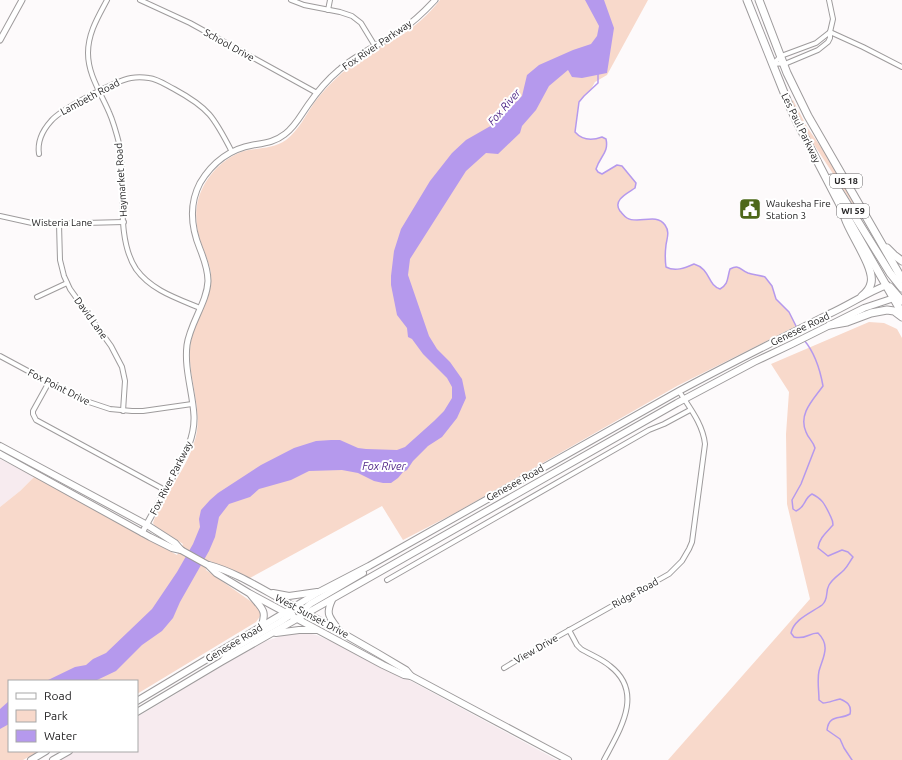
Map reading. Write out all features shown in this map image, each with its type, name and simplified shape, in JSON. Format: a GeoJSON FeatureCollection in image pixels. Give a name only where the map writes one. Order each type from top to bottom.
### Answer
{"type":"FeatureCollection","features":[{"type":"Feature","properties":{"kind":"main road","name":"Les Paul Parkway"},"geometry":{"type":"LineString","coordinates":[[747,0],[789,105],[840,203],[887,285],[900,294],[902,313]]}},
{"type":"Feature","properties":{"kind":"main road","name":"Les Paul Parkway"},"geometry":{"type":"LineString","coordinates":[[759,0],[784,64],[808,116],[872,228],[900,281]]}},
{"type":"Feature","properties":{"kind":"main road","name":"WI 59"},"geometry":{"type":"LineString","coordinates":[[807,141],[900,281],[900,294]]}},
{"type":"Feature","properties":{"kind":"main road"},"geometry":{"type":"LineString","coordinates":[[840,203],[848,228],[871,274],[871,283],[862,296]]}},
{"type":"Feature","properties":{"kind":"main road"},"geometry":{"type":"LineString","coordinates":[[872,228],[890,251],[902,261]]}},
{"type":"Feature","properties":{"kind":"main road","name":"Genesee Road"},"geometry":{"type":"LineString","coordinates":[[138,700],[261,627],[288,614],[295,607],[319,592],[369,566],[731,362],[833,312],[862,296],[900,281]]}},
{"type":"Feature","properties":{"kind":"main road","name":"Genesee Road"},"geometry":{"type":"LineString","coordinates":[[138,711],[221,662],[298,620],[305,612],[332,600],[684,399],[754,362],[814,334],[864,308],[900,294]]}},
{"type":"Feature","properties":{"kind":"main road"},"geometry":{"type":"LineString","coordinates":[[830,325],[887,310],[894,311],[902,317]]}},
{"type":"Feature","properties":{"kind":"main road","name":"West Sunset Drive"},"geometry":{"type":"LineString","coordinates":[[0,446],[147,525],[175,543],[180,550]]}},
{"type":"Feature","properties":{"kind":"main road","name":"West Sunset Drive"},"geometry":{"type":"LineString","coordinates":[[0,454],[142,533],[172,548],[180,550],[208,565],[219,568],[305,612],[406,670],[410,676]]}},
{"type":"Feature","properties":{"kind":"main road","name":"West Sunset Drive"},"geometry":{"type":"LineString","coordinates":[[208,565],[216,573],[298,620],[383,665],[404,675],[410,676],[568,760]]}},
{"type":"Feature","properties":{"kind":"main road"},"geometry":{"type":"LineString","coordinates":[[305,612],[310,604],[362,573],[369,566]]}},
{"type":"Feature","properties":{"kind":"main road"},"geometry":{"type":"LineString","coordinates":[[267,592],[289,596],[319,592]]}},
{"type":"Feature","properties":{"kind":"main road"},"geometry":{"type":"LineString","coordinates":[[249,593],[264,613],[264,620],[261,627]]}},
{"type":"Feature","properties":{"kind":"main road"},"geometry":{"type":"LineString","coordinates":[[332,600],[328,614],[339,631]]}},
{"type":"Feature","properties":{"kind":"main road"},"geometry":{"type":"LineString","coordinates":[[221,662],[231,650],[288,614]]}},
{"type":"Feature","properties":{"kind":"main road"},"geometry":{"type":"LineString","coordinates":[[273,634],[299,630],[318,630]]}},
{"type":"Feature","properties":{"kind":"main road"},"geometry":{"type":"LineString","coordinates":[[31,760],[44,752]]}},
{"type":"Feature","properties":{"kind":"main road"},"geometry":{"type":"LineString","coordinates":[[53,760],[67,752]]}},
{"type":"Feature","properties":{"kind":"street"},"geometry":{"type":"LineString","coordinates":[[0,40],[22,0]]}},
{"type":"Feature","properties":{"kind":"street","name":"Haymarket Road"},"geometry":{"type":"LineString","coordinates":[[107,0],[94,25],[88,46],[89,64],[92,76],[113,120],[120,148],[124,236],[128,251],[135,267],[149,283],[159,290],[200,308]]}},
{"type":"Feature","properties":{"kind":"street","name":"School Drive"},"geometry":{"type":"LineString","coordinates":[[140,0],[190,23],[317,93]]}},
{"type":"Feature","properties":{"kind":"street"},"geometry":{"type":"LineString","coordinates":[[291,0],[309,6],[347,14],[356,19],[366,29],[375,46]]}},
{"type":"Feature","properties":{"kind":"street"},"geometry":{"type":"LineString","coordinates":[[328,10],[330,0]]}},
{"type":"Feature","properties":{"kind":"street","name":"Fox River Parkway"},"geometry":{"type":"LineString","coordinates":[[142,533],[191,442],[194,428],[186,359],[187,347],[188,336],[207,287],[208,273],[193,230],[192,214],[194,199],[200,184],[206,174],[218,161],[232,152],[245,147],[269,142],[284,135],[294,126],[317,93],[341,68],[356,57],[410,24],[435,0]]}},
{"type":"Feature","properties":{"kind":"street"},"geometry":{"type":"LineString","coordinates":[[773,64],[784,64],[822,48],[829,41],[833,17],[829,0]]}},
{"type":"Feature","properties":{"kind":"street"},"geometry":{"type":"LineString","coordinates":[[773,64],[781,56],[816,43],[830,32]]}},
{"type":"Feature","properties":{"kind":"street"},"geometry":{"type":"LineString","coordinates":[[830,32],[902,67]]}},
{"type":"Feature","properties":{"kind":"street","name":"Lambeth Road"},"geometry":{"type":"LineString","coordinates":[[39,154],[38,146],[40,138],[51,121],[65,109],[131,78],[148,77],[194,100],[207,111],[218,126],[232,152]]}},
{"type":"Feature","properties":{"kind":"street","name":"Wisteria Lane"},"geometry":{"type":"LineString","coordinates":[[0,216],[32,223],[59,224],[124,222]]}},
{"type":"Feature","properties":{"kind":"street","name":"David Lane"},"geometry":{"type":"LineString","coordinates":[[59,224],[60,260],[64,276],[70,289],[112,346],[120,362],[125,381],[124,411]]}},
{"type":"Feature","properties":{"kind":"street"},"geometry":{"type":"LineString","coordinates":[[37,297],[67,283]]}},
{"type":"Feature","properties":{"kind":"street","name":"Fox Point Drive"},"geometry":{"type":"LineString","coordinates":[[0,356],[91,403],[110,409],[143,411],[192,404]]}},
{"type":"Feature","properties":{"kind":"street"},"geometry":{"type":"LineString","coordinates":[[49,382],[33,411],[36,420],[165,490]]}},
{"type":"Feature","properties":{"kind":"street","name":"Ridge Road"},"geometry":{"type":"LineString","coordinates":[[569,630],[669,574],[686,555],[689,549],[694,534],[705,444],[704,434],[679,391]]}},
{"type":"Feature","properties":{"kind":"street","name":"Genesee Road"},"geometry":{"type":"LineString","coordinates":[[387,580],[648,430],[664,424],[690,410]]}},
{"type":"Feature","properties":{"kind":"street"},"geometry":{"type":"LineString","coordinates":[[569,630],[581,649],[610,666],[618,673],[627,691],[628,699],[625,716],[604,760]]}},
{"type":"Feature","properties":{"kind":"street","name":"View Drive"},"geometry":{"type":"LineString","coordinates":[[504,668],[569,630]]}},
{"type":"Feature","properties":{"kind":"shaded area"},"geometry":{"type":"Polygon","coordinates":[[[0,459],[35,476],[20,491],[0,507],[0,459]]]}},
{"type":"Feature","properties":{"kind":"shaded area"},"geometry":{"type":"Polygon","coordinates":[[[303,632],[316,635],[344,647],[385,667],[557,760],[58,760],[72,752],[138,752],[138,716],[263,642],[291,633],[303,632]]]}},
{"type":"Feature","properties":{"kind":"green space"},"geometry":{"type":"Polygon","coordinates":[[[440,0],[648,0],[607,75],[595,82],[590,91],[579,102],[575,132],[581,137],[587,139],[602,137],[606,139],[607,144],[605,151],[596,168],[598,172],[602,174],[617,165],[622,166],[636,183],[635,188],[619,200],[618,207],[620,211],[631,220],[657,219],[665,225],[668,233],[665,251],[666,267],[676,269],[694,264],[699,266],[706,273],[712,284],[719,289],[725,285],[730,269],[736,267],[748,273],[765,277],[772,286],[776,299],[789,312],[796,326],[677,386],[455,513],[403,540],[382,506],[248,579],[210,561],[206,570],[256,605],[260,610],[261,615],[256,622],[138,693],[138,680],[8,680],[8,752],[37,752],[23,760],[0,760],[0,507],[20,491],[35,476],[177,555],[183,544],[155,526],[153,523],[188,458],[197,432],[198,420],[191,373],[190,350],[191,341],[210,289],[211,280],[208,260],[197,229],[196,220],[196,211],[200,193],[204,184],[218,167],[232,156],[242,151],[273,146],[286,140],[298,128],[320,95],[342,73],[362,58],[410,29],[440,0]]]}},
{"type":"Feature","properties":{"kind":"green space"},"geometry":{"type":"Polygon","coordinates":[[[793,100],[807,127],[823,150],[857,208],[856,209],[799,120],[791,101],[793,100]]]}},
{"type":"Feature","properties":{"kind":"green space"},"geometry":{"type":"Polygon","coordinates":[[[869,322],[884,323],[897,329],[902,338],[902,760],[668,760],[810,599],[787,504],[786,434],[789,392],[771,364],[869,322]]]}},
{"type":"Feature","properties":{"kind":"water","name":"Fox River"},"geometry":{"type":"Polygon","coordinates":[[[585,0],[604,0],[614,28],[607,73],[582,78],[572,77],[568,70],[549,86],[536,110],[522,126],[520,133],[498,154],[486,153],[466,171],[410,259],[408,275],[429,336],[437,349],[450,362],[462,379],[466,398],[457,418],[442,437],[428,446],[413,461],[407,470],[391,483],[374,481],[358,473],[342,470],[309,471],[291,480],[259,489],[250,497],[229,504],[219,517],[215,537],[209,551],[180,602],[173,618],[162,631],[142,645],[116,671],[97,680],[48,680],[75,667],[86,665],[93,659],[106,653],[152,609],[177,572],[193,544],[200,527],[199,519],[201,510],[218,493],[261,465],[294,448],[316,441],[340,440],[358,448],[397,450],[405,447],[444,411],[452,398],[452,387],[447,378],[423,354],[412,339],[408,337],[407,328],[397,315],[391,285],[391,276],[394,251],[401,229],[430,181],[452,153],[466,140],[494,124],[522,96],[527,75],[539,65],[591,44],[597,36],[599,26],[585,0]]]}},
{"type":"Feature","properties":{"kind":"water"},"geometry":{"type":"Polygon","coordinates":[[[8,702],[8,725],[0,729],[0,709],[8,702]]]}},
{"type":"Feature","properties":{"kind":"waterway"},"geometry":{"type":"LineString","coordinates":[[598,73],[598,83],[579,102],[575,132],[581,137],[587,139],[602,137],[606,139],[606,148],[596,169],[598,172],[602,174],[617,165],[622,166],[636,183],[635,188],[619,200],[618,207],[620,211],[631,220],[657,219],[665,225],[668,233],[665,251],[666,267],[676,269],[694,264],[699,266],[703,269],[713,284],[720,289],[726,283],[730,269],[736,267],[748,273],[765,277],[772,286],[776,299],[789,312],[797,328]]}},
{"type":"Feature","properties":{"kind":"waterway"},"geometry":{"type":"LineString","coordinates":[[804,340],[811,350],[816,362],[823,386],[805,413],[804,425],[815,448],[801,484],[792,500],[793,509],[796,511],[802,507],[807,498],[812,494],[818,498],[826,507],[833,525],[822,538],[818,548],[828,556],[842,550],[848,552],[853,557],[829,585],[824,603],[799,620],[791,633],[794,637],[798,638],[818,633],[824,642],[825,652],[818,674],[819,700],[823,703],[827,703],[840,699],[850,706],[850,714],[833,719],[828,725],[827,730],[840,739],[852,760]]}},
{"type":"Feature","properties":{"kind":"place","name":"Waukesha Fire Station 3"},"geometry":{"type":"Point","coordinates":[750,209]}}]}
